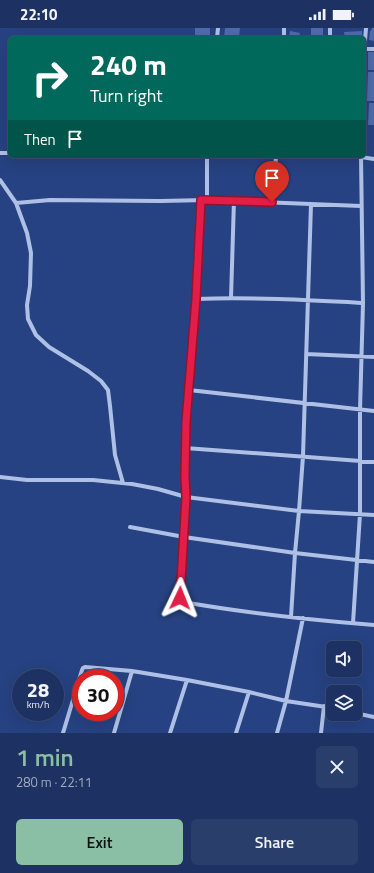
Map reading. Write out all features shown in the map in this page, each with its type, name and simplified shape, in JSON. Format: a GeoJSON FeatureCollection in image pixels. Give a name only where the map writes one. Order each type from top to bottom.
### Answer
{"type":"FeatureCollection","features":[{"type":"Feature","properties":{"kind":"street"},"geometry":{"type":"LineString","coordinates":[[207,158],[207,200]]}},
{"type":"Feature","properties":{"kind":"street"},"geometry":{"type":"LineString","coordinates":[[272,202],[276,158]]}},
{"type":"Feature","properties":{"kind":"street"},"geometry":{"type":"LineString","coordinates":[[353,623],[360,514],[360,410],[363,303],[360,158]]}},
{"type":"Feature","properties":{"kind":"street"},"geometry":{"type":"LineString","coordinates":[[0,180],[16,203],[27,233],[32,253],[27,305],[28,319],[36,334],[48,347],[88,371],[101,381],[108,390],[114,455],[123,483]]}},
{"type":"Feature","properties":{"kind":"street"},"geometry":{"type":"LineString","coordinates":[[16,203],[50,200],[234,200],[362,206]]}},
{"type":"Feature","properties":{"kind":"street"},"geometry":{"type":"LineString","coordinates":[[201,200],[196,299],[185,448],[186,497],[180,598],[182,601],[228,610],[374,625]]}},
{"type":"Feature","properties":{"kind":"street"},"geometry":{"type":"LineString","coordinates":[[231,298],[234,200]]}},
{"type":"Feature","properties":{"kind":"street"},"geometry":{"type":"LineString","coordinates":[[291,617],[303,456],[311,204]]}},
{"type":"Feature","properties":{"kind":"street"},"geometry":{"type":"LineString","coordinates":[[196,299],[231,298],[363,303]]}},
{"type":"Feature","properties":{"kind":"street"},"geometry":{"type":"LineString","coordinates":[[306,354],[374,357]]}},
{"type":"Feature","properties":{"kind":"street"},"geometry":{"type":"LineString","coordinates":[[189,390],[374,411]]}},
{"type":"Feature","properties":{"kind":"street"},"geometry":{"type":"LineString","coordinates":[[185,448],[374,462]]}},
{"type":"Feature","properties":{"kind":"street"},"geometry":{"type":"LineString","coordinates":[[0,477],[27,480],[93,480],[123,483],[158,489],[186,497],[299,511],[374,515]]}},
{"type":"Feature","properties":{"kind":"street"},"geometry":{"type":"LineString","coordinates":[[130,527],[184,537],[295,553],[374,562]]}},
{"type":"Feature","properties":{"kind":"street"},"geometry":{"type":"LineString","coordinates":[[277,733],[286,701],[303,618]]}},
{"type":"Feature","properties":{"kind":"street"},"geometry":{"type":"LineString","coordinates":[[63,733],[84,667],[132,671],[249,692],[286,701],[324,706],[321,733]]}},
{"type":"Feature","properties":{"kind":"street"},"geometry":{"type":"LineString","coordinates":[[114,733],[132,671]]}},
{"type":"Feature","properties":{"kind":"street"},"geometry":{"type":"LineString","coordinates":[[170,733],[187,680]]}},
{"type":"Feature","properties":{"kind":"street"},"geometry":{"type":"LineString","coordinates":[[236,733],[249,692]]}},
{"type":"Feature","properties":{"kind":"street"},"geometry":{"type":"LineString","coordinates":[[362,714],[374,717]]}},
{"type":"Feature","properties":{"kind":"building"},"geometry":{"type":"Polygon","coordinates":[[[195,28],[210,28],[210,36],[195,36],[195,28]]]}},
{"type":"Feature","properties":{"kind":"building"},"geometry":{"type":"Polygon","coordinates":[[[225,28],[240,28],[239,36],[224,36],[225,28]]]}},
{"type":"Feature","properties":{"kind":"building"},"geometry":{"type":"Polygon","coordinates":[[[311,28],[323,28],[323,35],[311,36],[311,28]]]}},
{"type":"Feature","properties":{"kind":"building"},"geometry":{"type":"Polygon","coordinates":[[[374,28],[374,41],[369,40],[370,31],[374,28]]]}},
{"type":"Feature","properties":{"kind":"building"},"geometry":{"type":"Polygon","coordinates":[[[290,31],[300,33],[299,36],[289,36],[290,31]]]}},
{"type":"Feature","properties":{"kind":"building"},"geometry":{"type":"Polygon","coordinates":[[[362,31],[362,36],[345,36],[344,32],[362,31]]]}},
{"type":"Feature","properties":{"kind":"building"},"geometry":{"type":"Polygon","coordinates":[[[368,52],[374,52],[374,70],[368,70],[368,52]]]}},
{"type":"Feature","properties":{"kind":"building"},"geometry":{"type":"Polygon","coordinates":[[[368,72],[374,72],[374,101],[367,101],[368,72]]]}},
{"type":"Feature","properties":{"kind":"building"},"geometry":{"type":"Polygon","coordinates":[[[369,103],[374,103],[374,125],[368,125],[369,103]]]}},
{"type":"Feature","properties":{"kind":"route"},"geometry":{"type":"LineString","coordinates":[[180,598],[186,497],[186,422],[196,299],[201,200],[272,202]]}}]}
